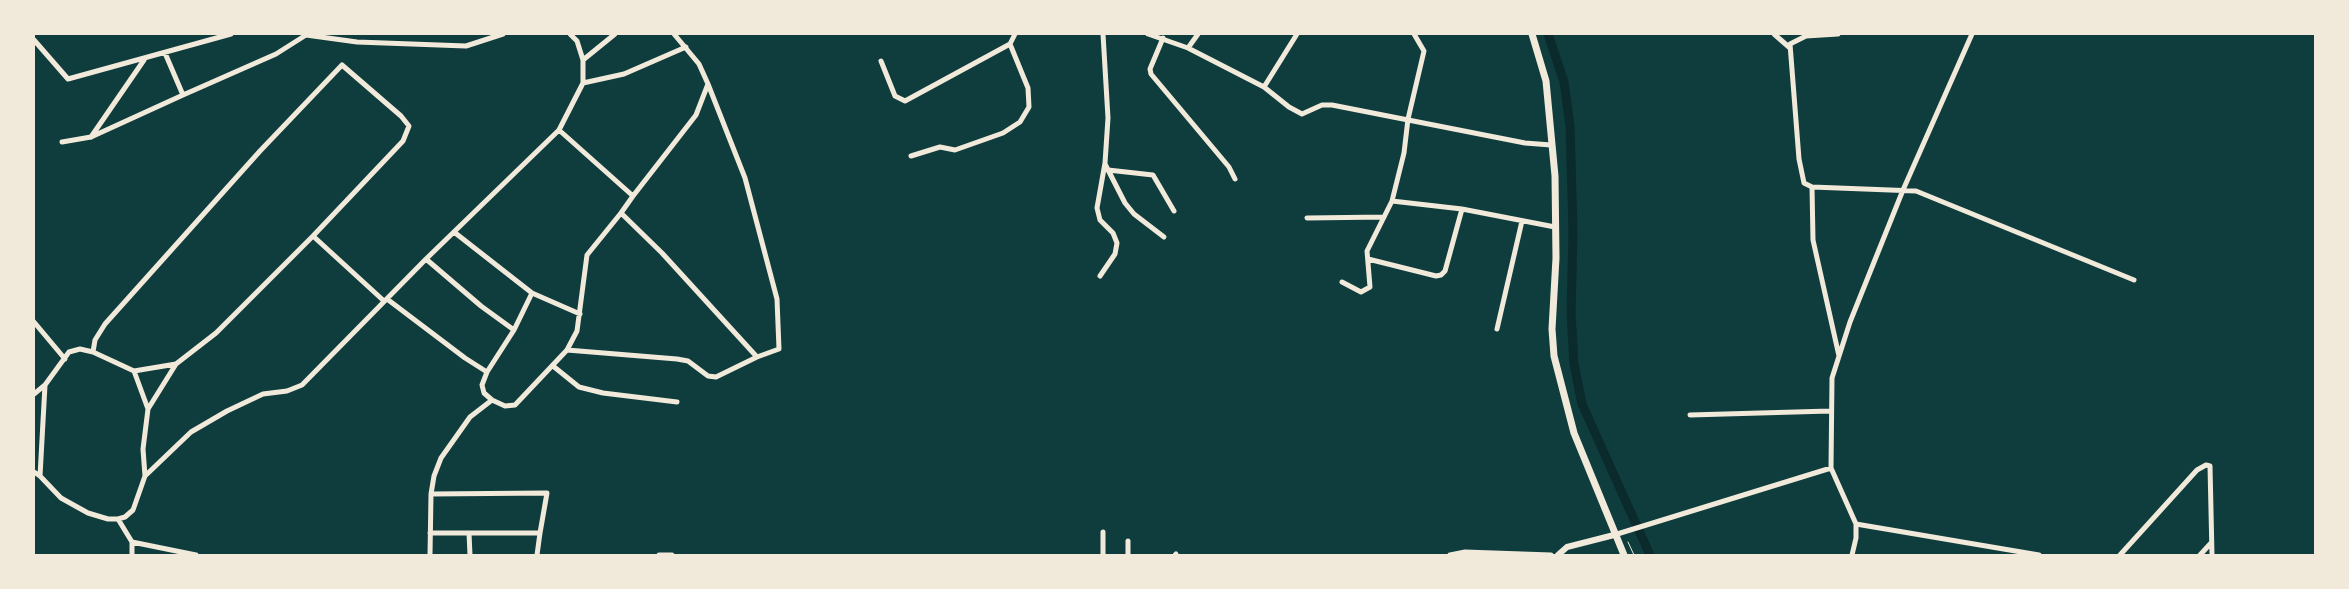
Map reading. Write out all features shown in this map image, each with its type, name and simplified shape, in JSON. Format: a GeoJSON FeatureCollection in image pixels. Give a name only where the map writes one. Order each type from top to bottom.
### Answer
{"type":"FeatureCollection","features":[{"type":"Feature","properties":{"kind":"main road"},"geometry":{"type":"LineString","coordinates":[[1532,34],[1546,81],[1555,176],[1556,258],[1552,329],[1554,356],[1574,432],[1614,535],[1624,555]]}},
{"type":"Feature","properties":{"kind":"street"},"geometry":{"type":"LineString","coordinates":[[34,40],[68,79],[231,34]]}},
{"type":"Feature","properties":{"kind":"street"},"geometry":{"type":"LineString","coordinates":[[62,142],[91,137],[276,54],[306,35],[357,42],[466,46],[503,34]]}},
{"type":"Feature","properties":{"kind":"street"},"geometry":{"type":"LineString","coordinates":[[34,472],[62,498],[88,513],[108,519],[125,517],[133,510],[146,476],[191,432],[227,411],[263,394],[287,391],[302,385],[426,259],[559,130],[583,83],[583,60],[577,41],[570,34]]}},
{"type":"Feature","properties":{"kind":"street"},"geometry":{"type":"LineString","coordinates":[[583,60],[615,34]]}},
{"type":"Feature","properties":{"kind":"street"},"geometry":{"type":"LineString","coordinates":[[567,350],[677,359],[688,361],[708,376],[716,377],[779,349],[777,299],[745,178],[699,64],[674,34]]}},
{"type":"Feature","properties":{"kind":"street"},"geometry":{"type":"LineString","coordinates":[[881,61],[895,96],[905,101],[1010,44],[1015,34]]}},
{"type":"Feature","properties":{"kind":"street"},"geometry":{"type":"LineString","coordinates":[[1100,276],[1115,254],[1117,243],[1113,232],[1100,220],[1097,208],[1105,164],[1108,118],[1103,34]]}},
{"type":"Feature","properties":{"kind":"street"},"geometry":{"type":"LineString","coordinates":[[1148,34],[1188,48],[1264,87],[1289,107],[1302,114],[1322,105],[1332,105],[1525,143],[1552,145]]}},
{"type":"Feature","properties":{"kind":"street"},"geometry":{"type":"LineString","coordinates":[[1188,48],[1198,34]]}},
{"type":"Feature","properties":{"kind":"street"},"geometry":{"type":"LineString","coordinates":[[1264,87],[1297,34]]}},
{"type":"Feature","properties":{"kind":"street"},"geometry":{"type":"LineString","coordinates":[[1342,282],[1361,292],[1366,291],[1370,287],[1367,251],[1392,201],[1404,153],[1408,119],[1424,51],[1414,34]]}},
{"type":"Feature","properties":{"kind":"street"},"geometry":{"type":"LineString","coordinates":[[1774,34],[1791,48]]}},
{"type":"Feature","properties":{"kind":"street"},"geometry":{"type":"LineString","coordinates":[[1838,34],[1806,36],[1790,44],[1799,159],[1804,183],[1812,187],[1916,191],[2134,280]]}},
{"type":"Feature","properties":{"kind":"street"},"geometry":{"type":"LineString","coordinates":[[1852,555],[1856,538],[1856,524],[1831,468],[1830,411],[1832,378],[1850,322],[1903,190],[1972,34]]}},
{"type":"Feature","properties":{"kind":"street"},"geometry":{"type":"LineString","coordinates":[[1163,38],[1150,69],[1151,74],[1229,167],[1235,179]]}},
{"type":"Feature","properties":{"kind":"street"},"geometry":{"type":"LineString","coordinates":[[911,156],[940,147],[955,150],[1003,133],[1020,122],[1029,107],[1028,88],[1010,44]]}},
{"type":"Feature","properties":{"kind":"street"},"geometry":{"type":"LineString","coordinates":[[583,83],[624,74],[686,47]]}},
{"type":"Feature","properties":{"kind":"street"},"geometry":{"type":"LineString","coordinates":[[165,53],[183,95]]}},
{"type":"Feature","properties":{"kind":"street"},"geometry":{"type":"LineString","coordinates":[[91,137],[144,59]]}},
{"type":"Feature","properties":{"kind":"street"},"geometry":{"type":"LineString","coordinates":[[93,352],[95,340],[105,324],[253,158],[342,64],[401,116],[409,126],[403,141],[313,236],[216,333],[176,364],[148,409],[142,449],[146,476]]}},
{"type":"Feature","properties":{"kind":"street"},"geometry":{"type":"LineString","coordinates":[[532,293],[514,330],[487,372],[482,385],[484,393],[492,400],[505,406],[515,405],[554,366],[567,350],[577,331],[583,270],[587,255],[696,115],[708,84]]}},
{"type":"Feature","properties":{"kind":"street"},"geometry":{"type":"LineString","coordinates":[[559,130],[633,196]]}},
{"type":"Feature","properties":{"kind":"street"},"geometry":{"type":"LineString","coordinates":[[1105,164],[1125,203],[1134,214],[1164,237]]}},
{"type":"Feature","properties":{"kind":"street"},"geometry":{"type":"LineString","coordinates":[[1108,170],[1153,175],[1174,211]]}},
{"type":"Feature","properties":{"kind":"street"},"geometry":{"type":"LineString","coordinates":[[1812,187],[1813,240],[1840,357]]}},
{"type":"Feature","properties":{"kind":"street"},"geometry":{"type":"LineString","coordinates":[[1392,201],[1462,209],[1555,227]]}},
{"type":"Feature","properties":{"kind":"street"},"geometry":{"type":"LineString","coordinates":[[1368,259],[1436,276],[1441,275],[1445,271],[1462,209]]}},
{"type":"Feature","properties":{"kind":"street"},"geometry":{"type":"LineString","coordinates":[[621,213],[662,253],[757,358]]}},
{"type":"Feature","properties":{"kind":"street"},"geometry":{"type":"LineString","coordinates":[[1307,218],[1384,218]]}},
{"type":"Feature","properties":{"kind":"street"},"geometry":{"type":"LineString","coordinates":[[1497,329],[1522,221]]}},
{"type":"Feature","properties":{"kind":"street"},"geometry":{"type":"LineString","coordinates":[[454,232],[532,293],[580,314]]}},
{"type":"Feature","properties":{"kind":"street"},"geometry":{"type":"LineString","coordinates":[[313,236],[386,300],[487,372]]}},
{"type":"Feature","properties":{"kind":"street"},"geometry":{"type":"LineString","coordinates":[[426,259],[514,330]]}},
{"type":"Feature","properties":{"kind":"street"},"geometry":{"type":"LineString","coordinates":[[34,322],[65,359]]}},
{"type":"Feature","properties":{"kind":"street"},"geometry":{"type":"LineString","coordinates":[[34,394],[45,385],[70,352],[80,349],[93,352],[134,371],[176,364]]}},
{"type":"Feature","properties":{"kind":"street"},"geometry":{"type":"LineString","coordinates":[[554,366],[579,387],[603,393],[677,402]]}},
{"type":"Feature","properties":{"kind":"street"},"geometry":{"type":"LineString","coordinates":[[134,371],[148,409]]}},
{"type":"Feature","properties":{"kind":"street"},"geometry":{"type":"LineString","coordinates":[[40,476],[45,385]]}},
{"type":"Feature","properties":{"kind":"street"},"geometry":{"type":"LineString","coordinates":[[430,555],[431,494],[440,458],[454,436],[470,417],[492,400]]}},
{"type":"Feature","properties":{"kind":"street"},"geometry":{"type":"LineString","coordinates":[[1690,415],[1830,411]]}},
{"type":"Feature","properties":{"kind":"street"},"geometry":{"type":"LineString","coordinates":[[2121,555],[2202,466],[2210,466],[2212,555]]}},
{"type":"Feature","properties":{"kind":"street"},"geometry":{"type":"LineString","coordinates":[[1558,555],[1568,547],[1614,535],[1831,468]]}},
{"type":"Feature","properties":{"kind":"street"},"geometry":{"type":"LineString","coordinates":[[431,494],[547,493],[537,555]]}},
{"type":"Feature","properties":{"kind":"street"},"geometry":{"type":"LineString","coordinates":[[118,519],[132,542],[132,555]]}},
{"type":"Feature","properties":{"kind":"street"},"geometry":{"type":"LineString","coordinates":[[1856,524],[2039,555]]}},
{"type":"Feature","properties":{"kind":"street"},"geometry":{"type":"LineString","coordinates":[[1103,532],[1103,555]]}},
{"type":"Feature","properties":{"kind":"street"},"geometry":{"type":"LineString","coordinates":[[430,533],[540,533]]}},
{"type":"Feature","properties":{"kind":"street"},"geometry":{"type":"LineString","coordinates":[[469,533],[470,555]]}},
{"type":"Feature","properties":{"kind":"street"},"geometry":{"type":"LineString","coordinates":[[1128,541],[1128,555]]}},
{"type":"Feature","properties":{"kind":"street"},"geometry":{"type":"LineString","coordinates":[[132,542],[196,555]]}},
{"type":"Feature","properties":{"kind":"street"},"geometry":{"type":"LineString","coordinates":[[2200,555],[2212,543]]}},
{"type":"Feature","properties":{"kind":"street"},"geometry":{"type":"LineString","coordinates":[[1450,555],[1465,552],[1551,555]]}},
{"type":"Feature","properties":{"kind":"street"},"geometry":{"type":"LineString","coordinates":[[659,555],[672,555]]}},
{"type":"Feature","properties":{"kind":"path"},"geometry":{"type":"LineString","coordinates":[[1623,532],[1634,555]]}},
{"type":"Feature","properties":{"kind":"waterway"},"geometry":{"type":"LineString","coordinates":[[1548,34],[1564,82],[1570,126],[1573,233],[1571,313],[1574,364],[1582,404],[1650,555]]}}]}
